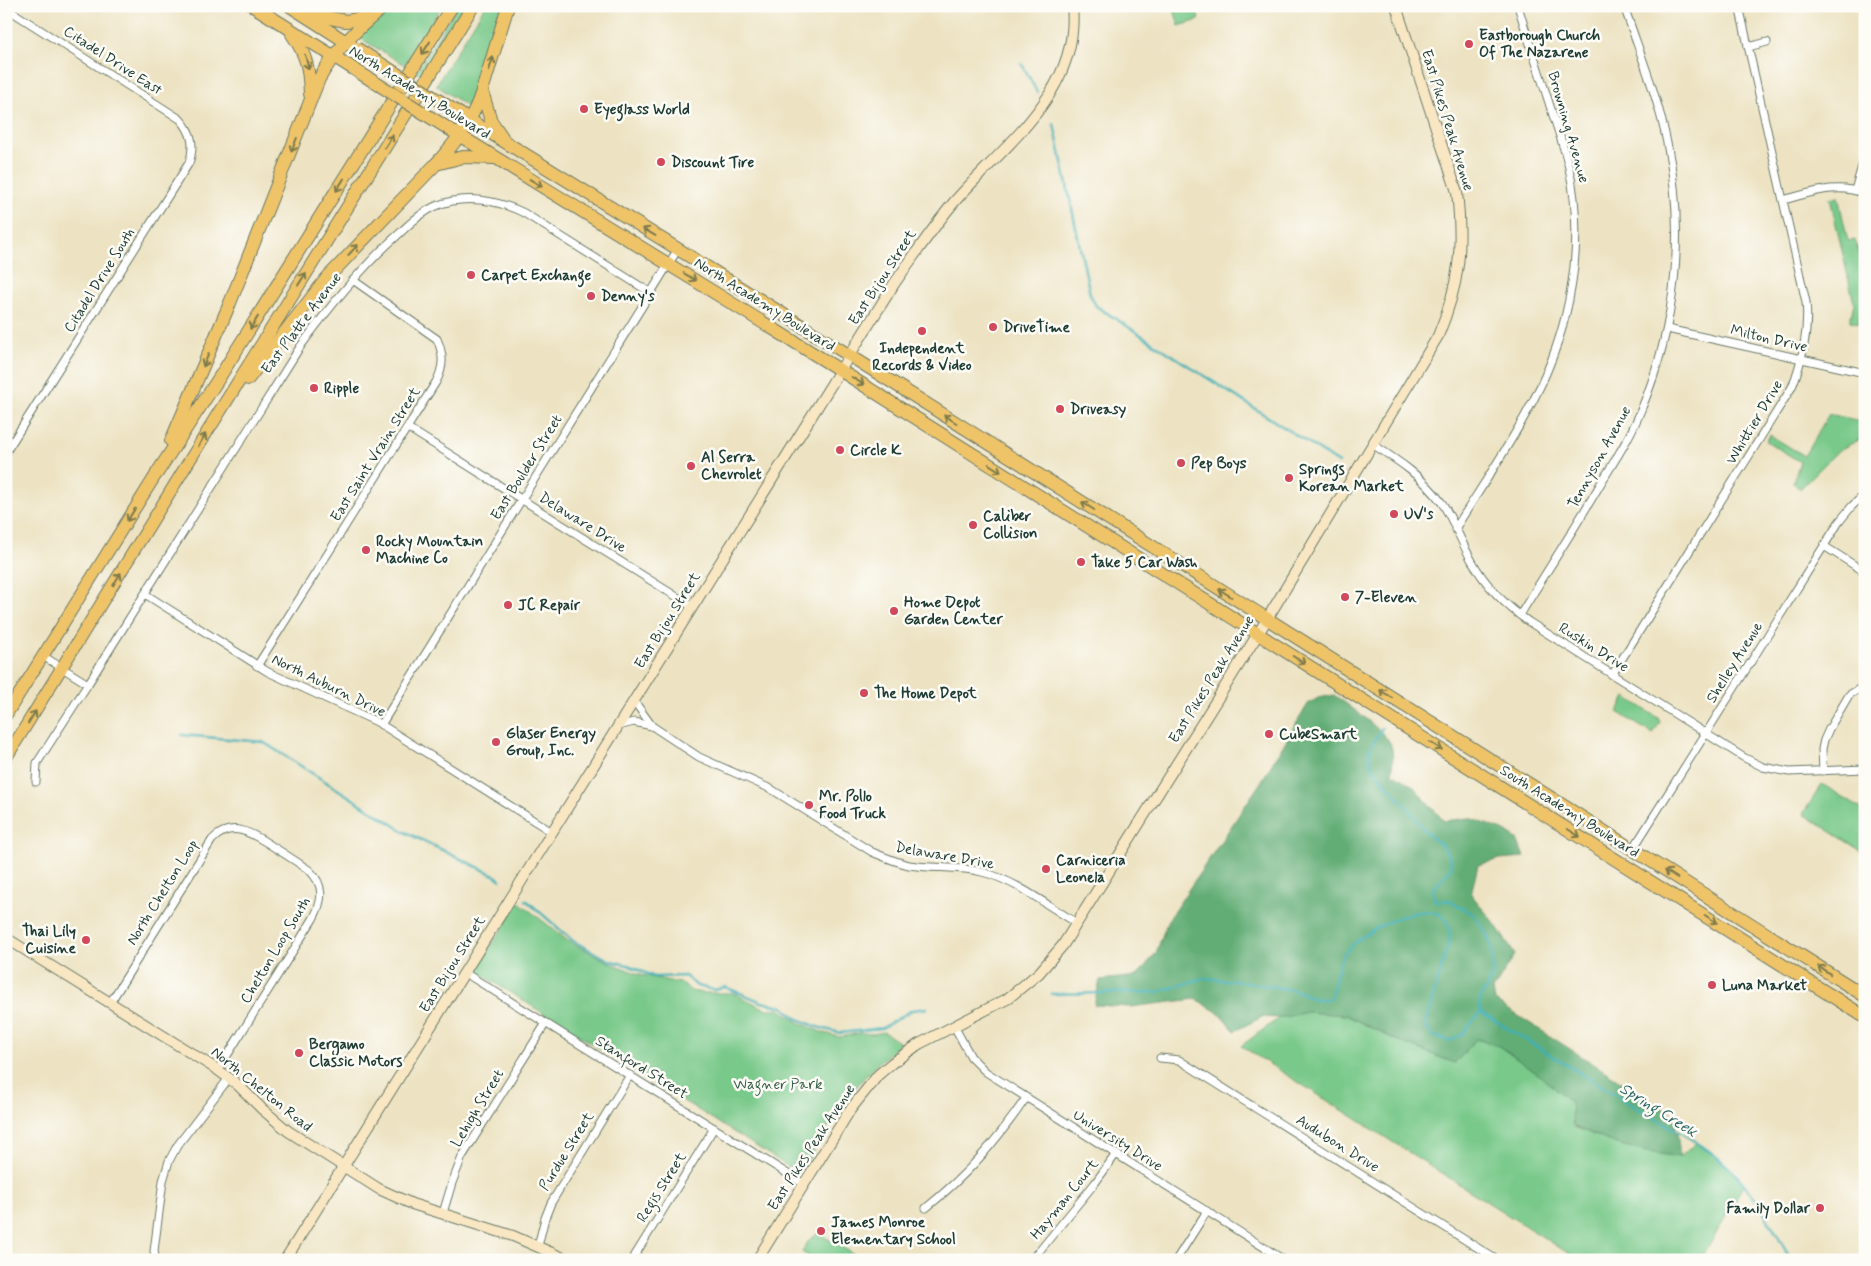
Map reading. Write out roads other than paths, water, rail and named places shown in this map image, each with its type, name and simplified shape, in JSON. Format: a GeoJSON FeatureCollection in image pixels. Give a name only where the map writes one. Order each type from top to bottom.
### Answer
{"type":"FeatureCollection","features":[{"type":"Feature","properties":{"kind":"highway","name":"North Academy Boulevard"},"geometry":{"type":"LineString","coordinates":[[253,6],[454,133],[840,370],[1258,634]]}},
{"type":"Feature","properties":{"kind":"highway"},"geometry":{"type":"LineString","coordinates":[[157,473],[227,311],[319,79],[333,56],[351,45],[372,16],[385,6]]}},
{"type":"Feature","properties":{"kind":"highway"},"geometry":{"type":"LineString","coordinates":[[157,473],[224,370],[452,6]]}},
{"type":"Feature","properties":{"kind":"highway","name":"East Platte Avenue"},"geometry":{"type":"LineString","coordinates":[[212,424],[473,6]]}},
{"type":"Feature","properties":{"kind":"highway"},"geometry":{"type":"LineString","coordinates":[[212,424],[327,278],[436,164],[482,91],[508,6]]}},
{"type":"Feature","properties":{"kind":"highway","name":"North Academy Boulevard"},"geometry":{"type":"LineString","coordinates":[[295,9],[505,142],[849,355],[1266,619]]}},
{"type":"Feature","properties":{"kind":"highway"},"geometry":{"type":"LineString","coordinates":[[295,9],[346,21],[372,16]]}},
{"type":"Feature","properties":{"kind":"highway"},"geometry":{"type":"LineString","coordinates":[[289,29],[302,49],[308,64],[311,99]]}},
{"type":"Feature","properties":{"kind":"highway"},"geometry":{"type":"LineString","coordinates":[[482,91],[491,120],[505,142]]}},
{"type":"Feature","properties":{"kind":"highway"},"geometry":{"type":"LineString","coordinates":[[436,164],[463,157],[495,158]]}},
{"type":"Feature","properties":{"kind":"highway","name":"South Academy Boulevard"},"geometry":{"type":"LineString","coordinates":[[1266,619],[1865,996]]}},
{"type":"Feature","properties":{"kind":"highway","name":"South Academy Boulevard"},"geometry":{"type":"LineString","coordinates":[[1258,634],[1865,1017]]}},
{"type":"Feature","properties":{"kind":"main road","name":"East Bijou Street"},"geometry":{"type":"LineString","coordinates":[[285,1260],[894,284],[938,222],[1023,129],[1053,92],[1068,59],[1073,17],[1072,6]]}},
{"type":"Feature","properties":{"kind":"main road","name":"East Pikes Peak Avenue"},"geometry":{"type":"LineString","coordinates":[[757,1260],[850,1110],[869,1085],[906,1052],[930,1037],[995,1006],[1026,985],[1051,960],[1077,923],[1258,634],[1438,336],[1453,296],[1460,261],[1460,218],[1457,192],[1400,7]]}},
{"type":"Feature","properties":{"kind":"main road","name":"East Platte Avenue"},"geometry":{"type":"LineString","coordinates":[[6,758],[212,424]]}},
{"type":"Feature","properties":{"kind":"main road"},"geometry":{"type":"LineString","coordinates":[[6,715],[157,473]]}},
{"type":"Feature","properties":{"kind":"main road","name":"North Chelton Road"},"geometry":{"type":"LineString","coordinates":[[6,938],[218,1070],[297,1138],[393,1196],[538,1246],[568,1260]]}},
{"type":"Feature","properties":{"kind":"street","name":"Browning Avenue"},"geometry":{"type":"LineString","coordinates":[[1456,529],[1526,415],[1540,386],[1561,333],[1568,308],[1573,278],[1576,251],[1575,221],[1569,169],[1518,6]]}},
{"type":"Feature","properties":{"kind":"street","name":"Tennyson Avenue"},"geometry":{"type":"LineString","coordinates":[[1520,615],[1632,429],[1650,388],[1667,329],[1676,267],[1676,217],[1672,167],[1660,114],[1624,6]]}},
{"type":"Feature","properties":{"kind":"street","name":"Whittier Drive"},"geometry":{"type":"LineString","coordinates":[[1612,674],[1789,393],[1797,375],[1807,322],[1807,312],[1783,200],[1738,6]]}},
{"type":"Feature","properties":{"kind":"street","name":"Citadel Drive East"},"geometry":{"type":"LineString","coordinates":[[6,8],[180,119]]}},
{"type":"Feature","properties":{"kind":"street"},"geometry":{"type":"LineString","coordinates":[[1748,47],[1767,42]]}},
{"type":"Feature","properties":{"kind":"street","name":"Citadel Drive South"},"geometry":{"type":"LineString","coordinates":[[6,452],[189,163],[193,148],[192,140],[180,119]]}},
{"type":"Feature","properties":{"kind":"street"},"geometry":{"type":"LineString","coordinates":[[1855,190],[1865,156]]}},
{"type":"Feature","properties":{"kind":"street"},"geometry":{"type":"LineString","coordinates":[[1783,200],[1831,188],[1847,188],[1865,194]]}},
{"type":"Feature","properties":{"kind":"street","name":"East Platte Avenue"},"geometry":{"type":"LineString","coordinates":[[36,782],[38,763],[283,372],[304,341],[353,280],[394,238],[420,215],[445,203],[478,200],[508,206],[524,213],[651,293]]}},
{"type":"Feature","properties":{"kind":"street","name":"East Boulder Street"},"geometry":{"type":"LineString","coordinates":[[381,725],[678,249]]}},
{"type":"Feature","properties":{"kind":"street","name":"East Saint Vrain Street"},"geometry":{"type":"LineString","coordinates":[[258,666],[440,374],[443,359],[437,339],[353,280]]}},
{"type":"Feature","properties":{"kind":"street","name":"Milton Drive"},"geometry":{"type":"LineString","coordinates":[[1667,329],[1865,373]]}},
{"type":"Feature","properties":{"kind":"street","name":"Delaware Drive"},"geometry":{"type":"LineString","coordinates":[[408,428],[693,606]]}},
{"type":"Feature","properties":{"kind":"street","name":"Ruskin Drive"},"geometry":{"type":"LineString","coordinates":[[1372,444],[1421,478],[1442,504],[1479,572],[1504,602],[1520,615],[1705,734],[1763,767],[1789,772],[1865,769]]}},
{"type":"Feature","properties":{"kind":"street","name":"Shelley Avenue"},"geometry":{"type":"LineString","coordinates":[[1633,849],[1844,514],[1865,494]]}},
{"type":"Feature","properties":{"kind":"street"},"geometry":{"type":"LineString","coordinates":[[1824,546],[1865,572]]}},
{"type":"Feature","properties":{"kind":"street","name":"North Auburn Drive"},"geometry":{"type":"LineString","coordinates":[[144,594],[258,666],[381,725],[552,832]]}},
{"type":"Feature","properties":{"kind":"street"},"geometry":{"type":"LineString","coordinates":[[43,656],[88,684]]}},
{"type":"Feature","properties":{"kind":"street"},"geometry":{"type":"LineString","coordinates":[[1823,771],[1822,749],[1829,729],[1849,695],[1864,686]]}},
{"type":"Feature","properties":{"kind":"street","name":"Delaware Drive"},"geometry":{"type":"LineString","coordinates":[[634,701],[652,726],[699,757],[771,789],[872,852],[909,865],[959,869],[981,872],[997,877],[1077,923]]}},
{"type":"Feature","properties":{"kind":"street","name":"Delaware Drive"},"geometry":{"type":"LineString","coordinates":[[618,726],[634,722],[652,726]]}},
{"type":"Feature","properties":{"kind":"street","name":"North Chelton Loop"},"geometry":{"type":"LineString","coordinates":[[110,1003],[208,845],[217,835],[228,830],[241,830],[254,835],[283,853]]}},
{"type":"Feature","properties":{"kind":"street","name":"Chelton Loop South"},"geometry":{"type":"LineString","coordinates":[[218,1070],[313,919],[321,901],[322,888],[315,875],[283,853]]}},
{"type":"Feature","properties":{"kind":"street","name":"Stanford Street"},"geometry":{"type":"LineString","coordinates":[[465,972],[804,1184]]}},
{"type":"Feature","properties":{"kind":"street","name":"Lehigh Street"},"geometry":{"type":"LineString","coordinates":[[443,1213],[462,1157],[546,1023]]}},
{"type":"Feature","properties":{"kind":"street","name":"University Drive"},"geometry":{"type":"LineString","coordinates":[[954,1026],[977,1065],[986,1072],[1284,1260]]}},
{"type":"Feature","properties":{"kind":"street","name":"Audubon Drive"},"geometry":{"type":"LineString","coordinates":[[1160,1058],[1179,1060],[1498,1260]]}},
{"type":"Feature","properties":{"kind":"street","name":"Purdue Street"},"geometry":{"type":"LineString","coordinates":[[538,1246],[551,1203],[630,1075]]}},
{"type":"Feature","properties":{"kind":"street"},"geometry":{"type":"LineString","coordinates":[[156,1260],[154,1251],[162,1190],[169,1161],[177,1146],[229,1078]]}},
{"type":"Feature","properties":{"kind":"street"},"geometry":{"type":"LineString","coordinates":[[926,1208],[944,1194],[984,1154],[1026,1098]]}},
{"type":"Feature","properties":{"kind":"street","name":"Regis Street"},"geometry":{"type":"LineString","coordinates":[[632,1260],[714,1128]]}},
{"type":"Feature","properties":{"kind":"street","name":"Hayman Court"},"geometry":{"type":"LineString","coordinates":[[1032,1260],[1095,1183],[1116,1154]]}},
{"type":"Feature","properties":{"kind":"street"},"geometry":{"type":"LineString","coordinates":[[1176,1260],[1207,1211]]}},
{"type":"Feature","properties":{"kind":"waterway"},"geometry":{"type":"LineString","coordinates":[[1022,64],[1037,92]]}},
{"type":"Feature","properties":{"kind":"waterway"},"geometry":{"type":"LineString","coordinates":[[1054,124],[1090,294],[1096,306],[1339,463]]}},
{"type":"Feature","properties":{"kind":"waterway"},"geometry":{"type":"LineString","coordinates":[[1382,728],[1369,751],[1371,766],[1426,832],[1442,846],[1451,859],[1451,868],[1432,890],[1435,901],[1449,900],[1474,915],[1486,933],[1492,949],[1493,973],[1488,986],[1482,994],[1479,1004],[1481,1012]]}},
{"type":"Feature","properties":{"kind":"waterway"},"geometry":{"type":"LineString","coordinates":[[182,735],[263,742],[405,832],[501,880]]}},
{"type":"Feature","properties":{"kind":"waterway"},"geometry":{"type":"LineString","coordinates":[[526,900],[573,941],[611,961],[628,965],[654,977],[685,976],[697,986],[714,990],[725,987],[762,1002],[783,1007],[796,1018],[817,1027],[840,1033],[882,1028],[912,1010],[927,1008]]}},
{"type":"Feature","properties":{"kind":"waterway"},"geometry":{"type":"LineString","coordinates":[[1052,994],[1158,992],[1204,978],[1294,990],[1316,999],[1330,999],[1338,966],[1344,954],[1356,942],[1366,934],[1392,920],[1420,912],[1432,912],[1446,920],[1450,937],[1426,1022],[1426,1028],[1433,1036],[1450,1041],[1461,1035],[1481,1012]]}},
{"type":"Feature","properties":{"kind":"waterway","name":"Spring Creek"},"geometry":{"type":"LineString","coordinates":[[1481,1012],[1714,1155],[1735,1173],[1753,1196],[1791,1260]]}},
{"type":"Feature","properties":{"kind":"place","name":"Eastborough Church Of The Nazarene"},"geometry":{"type":"Point","coordinates":[1469,44]}},
{"type":"Feature","properties":{"kind":"place","name":"Eyeglass World"},"geometry":{"type":"Point","coordinates":[584,109]}},
{"type":"Feature","properties":{"kind":"place","name":"Discount Tire"},"geometry":{"type":"Point","coordinates":[661,162]}},
{"type":"Feature","properties":{"kind":"place","name":"Carpet Exchange"},"geometry":{"type":"Point","coordinates":[471,275]}},
{"type":"Feature","properties":{"kind":"place","name":"Denny's"},"geometry":{"type":"Point","coordinates":[591,296]}},
{"type":"Feature","properties":{"kind":"place","name":"DriveTime"},"geometry":{"type":"Point","coordinates":[993,327]}},
{"type":"Feature","properties":{"kind":"place","name":"Independent Records & Video"},"geometry":{"type":"Point","coordinates":[922,331]}},
{"type":"Feature","properties":{"kind":"place","name":"Ripple"},"geometry":{"type":"Point","coordinates":[314,388]}},
{"type":"Feature","properties":{"kind":"place","name":"Driveasy"},"geometry":{"type":"Point","coordinates":[1060,409]}},
{"type":"Feature","properties":{"kind":"place","name":"Circle K"},"geometry":{"type":"Point","coordinates":[840,450]}},
{"type":"Feature","properties":{"kind":"place","name":"Pep Boys"},"geometry":{"type":"Point","coordinates":[1181,463]}},
{"type":"Feature","properties":{"kind":"place","name":"Al Serra Chevrolet"},"geometry":{"type":"Point","coordinates":[691,466]}},
{"type":"Feature","properties":{"kind":"place","name":"Springs Korean Market"},"geometry":{"type":"Point","coordinates":[1289,478]}},
{"type":"Feature","properties":{"kind":"place","name":"UV's"},"geometry":{"type":"Point","coordinates":[1394,514]}},
{"type":"Feature","properties":{"kind":"place","name":"Caliber Collision"},"geometry":{"type":"Point","coordinates":[973,525]}},
{"type":"Feature","properties":{"kind":"place","name":"Rocky Mountain Machine Co"},"geometry":{"type":"Point","coordinates":[366,550]}},
{"type":"Feature","properties":{"kind":"place","name":"Take 5 Car Wash"},"geometry":{"type":"Point","coordinates":[1081,562]}},
{"type":"Feature","properties":{"kind":"place","name":"7-Eleven"},"geometry":{"type":"Point","coordinates":[1345,597]}},
{"type":"Feature","properties":{"kind":"place","name":"JC Repair"},"geometry":{"type":"Point","coordinates":[508,605]}},
{"type":"Feature","properties":{"kind":"place","name":"Home Depot Garden Center"},"geometry":{"type":"Point","coordinates":[894,611]}},
{"type":"Feature","properties":{"kind":"place","name":"The Home Depot"},"geometry":{"type":"Point","coordinates":[864,693]}},
{"type":"Feature","properties":{"kind":"place","name":"CubeSmart"},"geometry":{"type":"Point","coordinates":[1269,734]}},
{"type":"Feature","properties":{"kind":"place","name":"Glaser Energy Group, Inc."},"geometry":{"type":"Point","coordinates":[496,742]}},
{"type":"Feature","properties":{"kind":"place","name":"Mr. Pollo Food Truck"},"geometry":{"type":"Point","coordinates":[809,805]}},
{"type":"Feature","properties":{"kind":"place","name":"Carniceria Leonela"},"geometry":{"type":"Point","coordinates":[1046,869]}},
{"type":"Feature","properties":{"kind":"place","name":"Thai Lily Cuisine"},"geometry":{"type":"Point","coordinates":[86,940]}},
{"type":"Feature","properties":{"kind":"place","name":"Luna Market"},"geometry":{"type":"Point","coordinates":[1712,985]}},
{"type":"Feature","properties":{"kind":"place","name":"Bergamo Classic Motors"},"geometry":{"type":"Point","coordinates":[299,1053]}},
{"type":"Feature","properties":{"kind":"place","name":"Family Dollar"},"geometry":{"type":"Point","coordinates":[1820,1208]}},
{"type":"Feature","properties":{"kind":"place","name":"James Monroe Elementary School"},"geometry":{"type":"Point","coordinates":[821,1231]}},
{"type":"Feature","properties":{"kind":"park label","name":"Wagner Park"},"geometry":{"type":"Point","coordinates":[778,1084]}}]}
